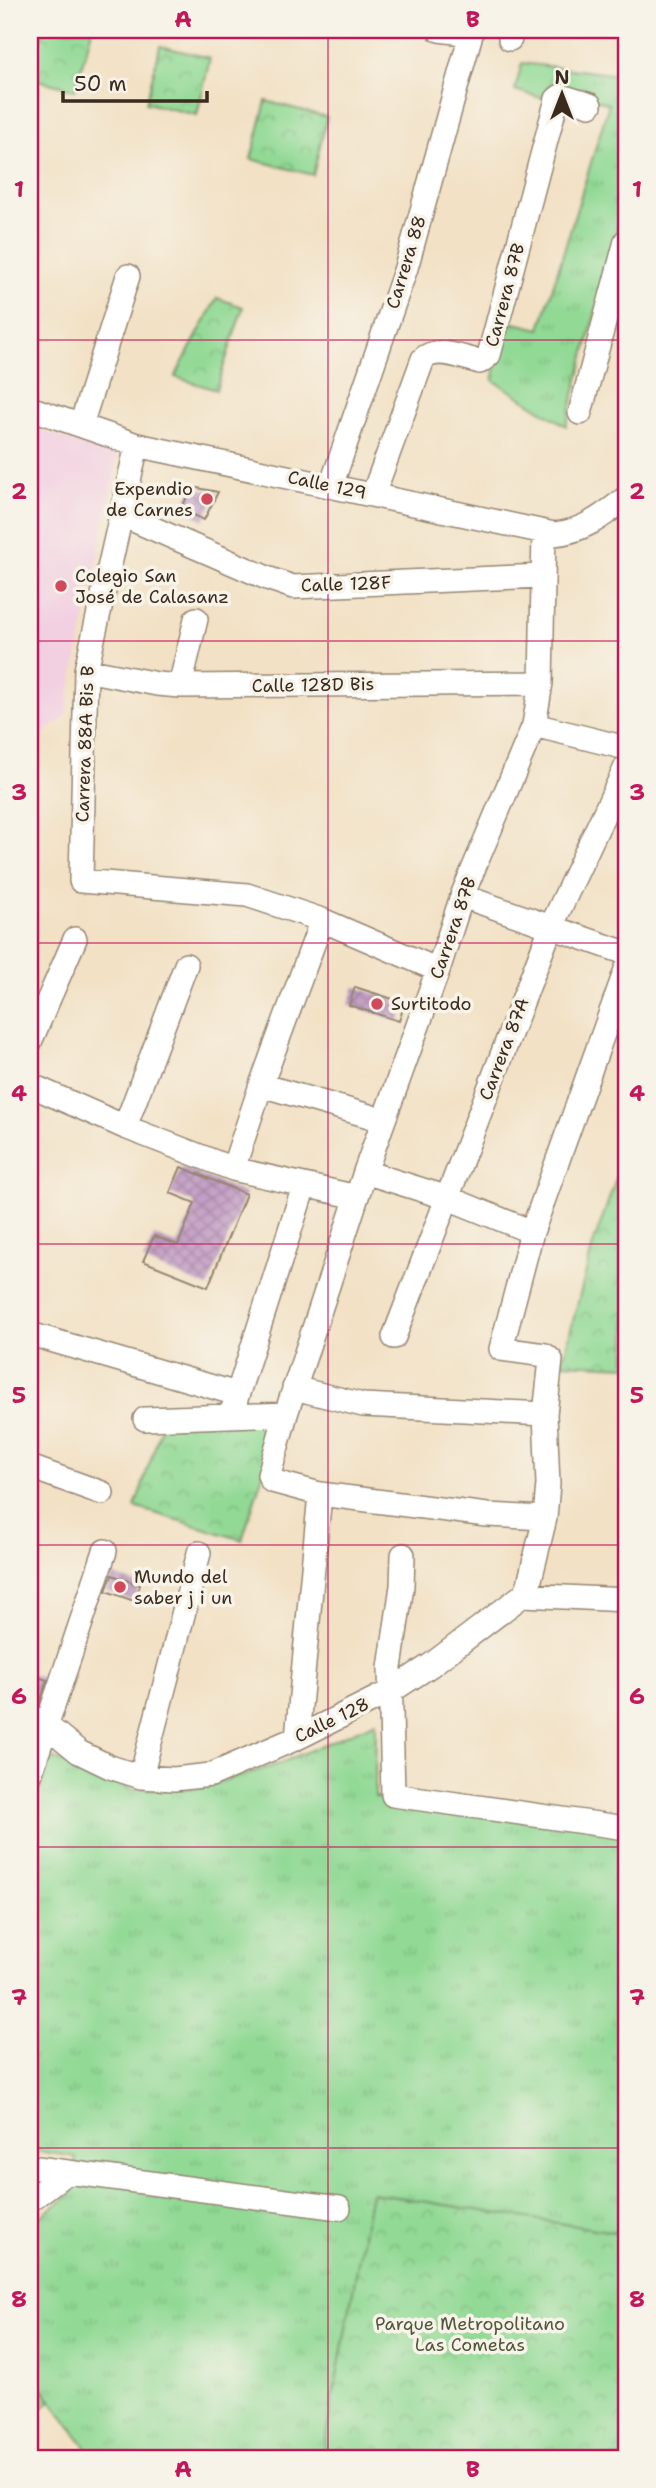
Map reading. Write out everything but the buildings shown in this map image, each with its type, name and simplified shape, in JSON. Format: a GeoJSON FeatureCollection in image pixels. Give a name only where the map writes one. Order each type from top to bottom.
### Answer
{"type":"FeatureCollection","features":[{"type":"Feature","properties":{"kind":"street","name":"Carrera 88"},"geometry":{"type":"LineString","coordinates":[[331,486],[406,268],[471,34],[439,30]]}},
{"type":"Feature","properties":{"kind":"street","name":"Carrera 87B"},"geometry":{"type":"LineString","coordinates":[[373,495],[423,359],[428,354],[438,353],[480,362],[486,360],[489,355],[557,99],[561,96],[590,105]]}},
{"type":"Feature","properties":{"kind":"street"},"geometry":{"type":"LineString","coordinates":[[580,413],[626,241]]}},
{"type":"Feature","properties":{"kind":"street"},"geometry":{"type":"LineString","coordinates":[[81,425],[128,276]]}},
{"type":"Feature","properties":{"kind":"street","name":"Calle 129"},"geometry":{"type":"LineString","coordinates":[[30,408],[137,445],[544,532],[566,533],[597,519],[626,522]]}},
{"type":"Feature","properties":{"kind":"street","name":"Carrera 88A Bis B"},"geometry":{"type":"LineString","coordinates":[[137,445],[86,670],[80,881],[247,895],[322,920]]}},
{"type":"Feature","properties":{"kind":"street"},"geometry":{"type":"LineString","coordinates":[[597,519],[626,498]]}},
{"type":"Feature","properties":{"kind":"street","name":"Calle 128F"},"geometry":{"type":"LineString","coordinates":[[122,515],[293,587],[542,576]]}},
{"type":"Feature","properties":{"kind":"street","name":"Carrera 87B"},"geometry":{"type":"LineString","coordinates":[[320,1494],[272,1481],[270,1478],[294,1388],[383,1120],[462,897],[534,725],[541,682],[544,532]]}},
{"type":"Feature","properties":{"kind":"street"},"geometry":{"type":"LineString","coordinates":[[180,686],[196,619]]}},
{"type":"Feature","properties":{"kind":"street","name":"Calle 128D Bis"},"geometry":{"type":"LineString","coordinates":[[86,670],[180,686],[541,682]]}},
{"type":"Feature","properties":{"kind":"street"},"geometry":{"type":"LineString","coordinates":[[534,725],[626,748]]}},
{"type":"Feature","properties":{"kind":"street","name":"Carrera 87A"},"geometry":{"type":"LineString","coordinates":[[394,1337],[551,927],[626,767]]}},
{"type":"Feature","properties":{"kind":"street"},"geometry":{"type":"LineString","coordinates":[[462,897],[626,953]]}},
{"type":"Feature","properties":{"kind":"street"},"geometry":{"type":"LineString","coordinates":[[233,1169],[322,920],[438,970]]}},
{"type":"Feature","properties":{"kind":"street"},"geometry":{"type":"LineString","coordinates":[[30,1042],[75,939]]}},
{"type":"Feature","properties":{"kind":"street"},"geometry":{"type":"LineString","coordinates":[[125,1127],[186,965]]}},
{"type":"Feature","properties":{"kind":"street"},"geometry":{"type":"LineString","coordinates":[[523,1595],[528,1588],[545,1518],[548,1484],[545,1414],[551,1360],[545,1355],[502,1351],[502,1347],[532,1232],[626,970]]}},
{"type":"Feature","properties":{"kind":"street"},"geometry":{"type":"LineString","coordinates":[[30,1085],[125,1127],[233,1169],[357,1197]]}},
{"type":"Feature","properties":{"kind":"street"},"geometry":{"type":"LineString","coordinates":[[261,1085],[383,1120]]}},
{"type":"Feature","properties":{"kind":"street"},"geometry":{"type":"LineString","coordinates":[[365,1172],[448,1198],[532,1232]]}},
{"type":"Feature","properties":{"kind":"street"},"geometry":{"type":"LineString","coordinates":[[234,1405],[304,1186]]}},
{"type":"Feature","properties":{"kind":"street"},"geometry":{"type":"LineString","coordinates":[[30,1334],[234,1405],[286,1414]]}},
{"type":"Feature","properties":{"kind":"street"},"geometry":{"type":"LineString","coordinates":[[294,1388],[363,1405],[545,1414]]}},
{"type":"Feature","properties":{"kind":"street"},"geometry":{"type":"LineString","coordinates":[[145,1419],[234,1405]]}},
{"type":"Feature","properties":{"kind":"street"},"geometry":{"type":"LineString","coordinates":[[30,1467],[102,1493]]}},
{"type":"Feature","properties":{"kind":"street"},"geometry":{"type":"LineString","coordinates":[[297,1738],[320,1494],[487,1515],[545,1518]]}},
{"type":"Feature","properties":{"kind":"street"},"geometry":{"type":"LineString","coordinates":[[30,1775],[38,1720],[105,1551]]}},
{"type":"Feature","properties":{"kind":"street"},"geometry":{"type":"LineString","coordinates":[[141,1777],[199,1553]]}},
{"type":"Feature","properties":{"kind":"street"},"geometry":{"type":"LineString","coordinates":[[403,1555],[402,1586],[390,1668],[392,1793],[395,1796],[626,1828]]}},
{"type":"Feature","properties":{"kind":"street"},"geometry":{"type":"LineString","coordinates":[[523,1595],[626,1600]]}},
{"type":"Feature","properties":{"kind":"street","name":"Calle 128"},"geometry":{"type":"LineString","coordinates":[[38,1720],[79,1752],[110,1767],[141,1777],[174,1779],[211,1775],[297,1738],[390,1691],[431,1665],[523,1595]]}},
{"type":"Feature","properties":{"kind":"street"},"geometry":{"type":"LineString","coordinates":[[30,2167],[339,2208]]}},
{"type":"Feature","properties":{"kind":"street"},"geometry":{"type":"LineString","coordinates":[[30,2200],[67,2172]]}},
{"type":"Feature","properties":{"kind":"shaded area","name":"Colegio San José de Calasanz"},"geometry":{"type":"Polygon","coordinates":[[[30,426],[118,456],[65,717],[30,744],[30,426]]]}},
{"type":"Feature","properties":{"kind":"green space"},"geometry":{"type":"Polygon","coordinates":[[[43,30],[92,30],[75,90],[30,78],[43,30]]]}},
{"type":"Feature","properties":{"kind":"green space"},"geometry":{"type":"Polygon","coordinates":[[[160,46],[210,58],[197,115],[146,103],[160,46]]]}},
{"type":"Feature","properties":{"kind":"green space"},"geometry":{"type":"Polygon","coordinates":[[[522,63],[626,76],[626,195],[566,426],[493,380],[507,321],[540,329],[609,104],[551,84],[541,98],[515,90],[522,63]]]}},
{"type":"Feature","properties":{"kind":"green space"},"geometry":{"type":"Polygon","coordinates":[[[266,101],[327,117],[313,175],[251,159],[266,101]]]}},
{"type":"Feature","properties":{"kind":"green space"},"geometry":{"type":"Polygon","coordinates":[[[217,298],[243,307],[216,390],[175,377],[217,298]]]}},
{"type":"Feature","properties":{"kind":"green space"},"geometry":{"type":"Polygon","coordinates":[[[626,1150],[626,1366],[562,1363],[593,1245],[626,1150]]]}},
{"type":"Feature","properties":{"kind":"green space"},"geometry":{"type":"Polygon","coordinates":[[[280,1420],[242,1540],[135,1507],[163,1422],[280,1420]]]}},
{"type":"Feature","properties":{"kind":"green space"},"geometry":{"type":"Polygon","coordinates":[[[376,1722],[375,1797],[626,1827],[626,2234],[371,2193],[322,2458],[94,2458],[30,2371],[30,2224],[70,2195],[76,2157],[30,2150],[30,1821],[50,1757],[131,1789],[200,1788],[276,1765],[376,1722]]]}},
{"type":"Feature","properties":{"kind":"green space","name":"Parque Metropolitano Las Cometas"},"geometry":{"type":"Polygon","coordinates":[[[371,2193],[626,2234],[626,2458],[322,2458],[371,2193]]]}},
{"type":"Feature","properties":{"kind":"green space"},"geometry":{"type":"Polygon","coordinates":[[[30,2371],[51,2402],[30,2416],[30,2371]]]}},
{"type":"Feature","properties":{"kind":"place","name":"Expendio de Carnes"},"geometry":{"type":"Point","coordinates":[207,499]}},
{"type":"Feature","properties":{"kind":"place","name":"Colegio San José de Calasanz"},"geometry":{"type":"Point","coordinates":[61,586]}},
{"type":"Feature","properties":{"kind":"place","name":"Surtitodo"},"geometry":{"type":"Point","coordinates":[377,1004]}},
{"type":"Feature","properties":{"kind":"place","name":"Mundo del saber j i un"},"geometry":{"type":"Point","coordinates":[120,1587]}}]}
